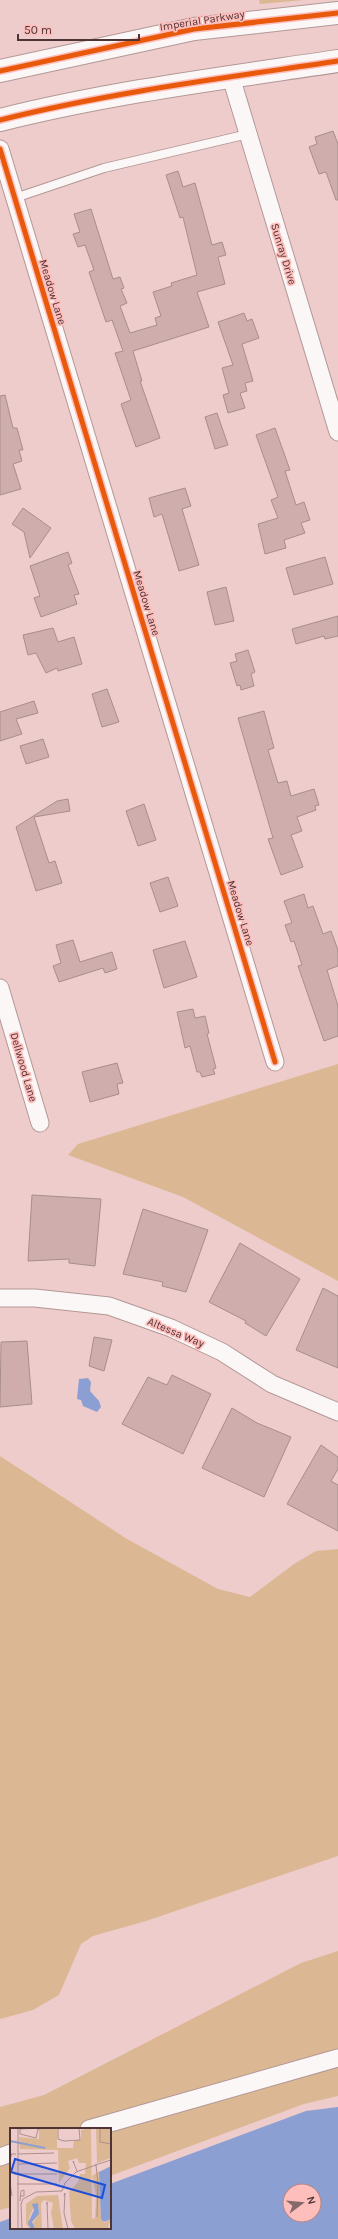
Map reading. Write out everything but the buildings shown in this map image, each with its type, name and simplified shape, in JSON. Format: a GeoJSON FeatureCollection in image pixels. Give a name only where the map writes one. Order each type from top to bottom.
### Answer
{"type":"FeatureCollection","features":[{"type":"Feature","properties":{"kind":"main road","name":"Imperial Parkway"},"geometry":{"type":"LineString","coordinates":[[0,71],[194,29],[338,12]]}},
{"type":"Feature","properties":{"kind":"main road"},"geometry":{"type":"LineString","coordinates":[[0,120],[62,104],[182,83],[338,61]]}},
{"type":"Feature","properties":{"kind":"street","name":"Sunray Drive"},"geometry":{"type":"LineString","coordinates":[[231,77],[338,432]]}},
{"type":"Feature","properties":{"kind":"street","name":"Meadow Lane"},"geometry":{"type":"LineString","coordinates":[[0,149],[275,1062]]}},
{"type":"Feature","properties":{"kind":"street","name":"Dellwood Lane"},"geometry":{"type":"LineString","coordinates":[[0,988],[40,1123]]}},
{"type":"Feature","properties":{"kind":"street","name":"Altessa Way"},"geometry":{"type":"LineString","coordinates":[[0,1298],[35,1298],[109,1306],[171,1328],[222,1352],[272,1384],[338,1412]]}},
{"type":"Feature","properties":{"kind":"street"},"geometry":{"type":"LineString","coordinates":[[92,2128],[338,2058]]}},
{"type":"Feature","properties":{"kind":"street"},"geometry":{"type":"LineString","coordinates":[[0,2157],[10,2153]]}},
{"type":"Feature","properties":{"kind":"lane"},"geometry":{"type":"LineString","coordinates":[[15,198],[104,168],[248,134]]}},
{"type":"Feature","properties":{"kind":"shaded area"},"geometry":{"type":"Polygon","coordinates":[[[259,0],[304,0],[260,4],[259,0]]]}},
{"type":"Feature","properties":{"kind":"shaded area"},"geometry":{"type":"Polygon","coordinates":[[[338,1064],[338,1281],[183,1197],[68,1155],[78,1144],[338,1064]]]}},
{"type":"Feature","properties":{"kind":"shaded area"},"geometry":{"type":"Polygon","coordinates":[[[0,1456],[127,1539],[218,1589],[250,1597],[294,1564],[316,1551],[338,1549],[338,1856],[146,1921],[93,1936],[81,1944],[59,1995],[33,2010],[0,2019],[0,1456]]]}},
{"type":"Feature","properties":{"kind":"shaded area"},"geometry":{"type":"Polygon","coordinates":[[[338,1951],[338,2096],[304,2104],[111,2176],[111,2128],[10,2128],[10,2207],[0,2210],[0,2107],[44,2095],[301,1963],[338,1951]]]}},
{"type":"Feature","properties":{"kind":"water"},"geometry":{"type":"Polygon","coordinates":[[[88,1378],[91,1382],[90,1391],[99,1401],[101,1407],[97,1412],[83,1406],[81,1400],[77,1399],[79,1379],[88,1378]]]}},
{"type":"Feature","properties":{"kind":"water"},"geometry":{"type":"Polygon","coordinates":[[[338,2107],[338,2239],[0,2239],[0,2222],[10,2218],[10,2229],[111,2229],[111,2184],[306,2111],[338,2107]]]}},
{"type":"Feature","properties":{"kind":"cycle path"},"geometry":{"type":"LineString","coordinates":[[0,71],[194,29],[338,13]]}},
{"type":"Feature","properties":{"kind":"cycle path"},"geometry":{"type":"LineString","coordinates":[[0,120],[84,101],[338,61]]}},
{"type":"Feature","properties":{"kind":"cycle path"},"geometry":{"type":"LineString","coordinates":[[0,149],[275,1062]]}}]}
